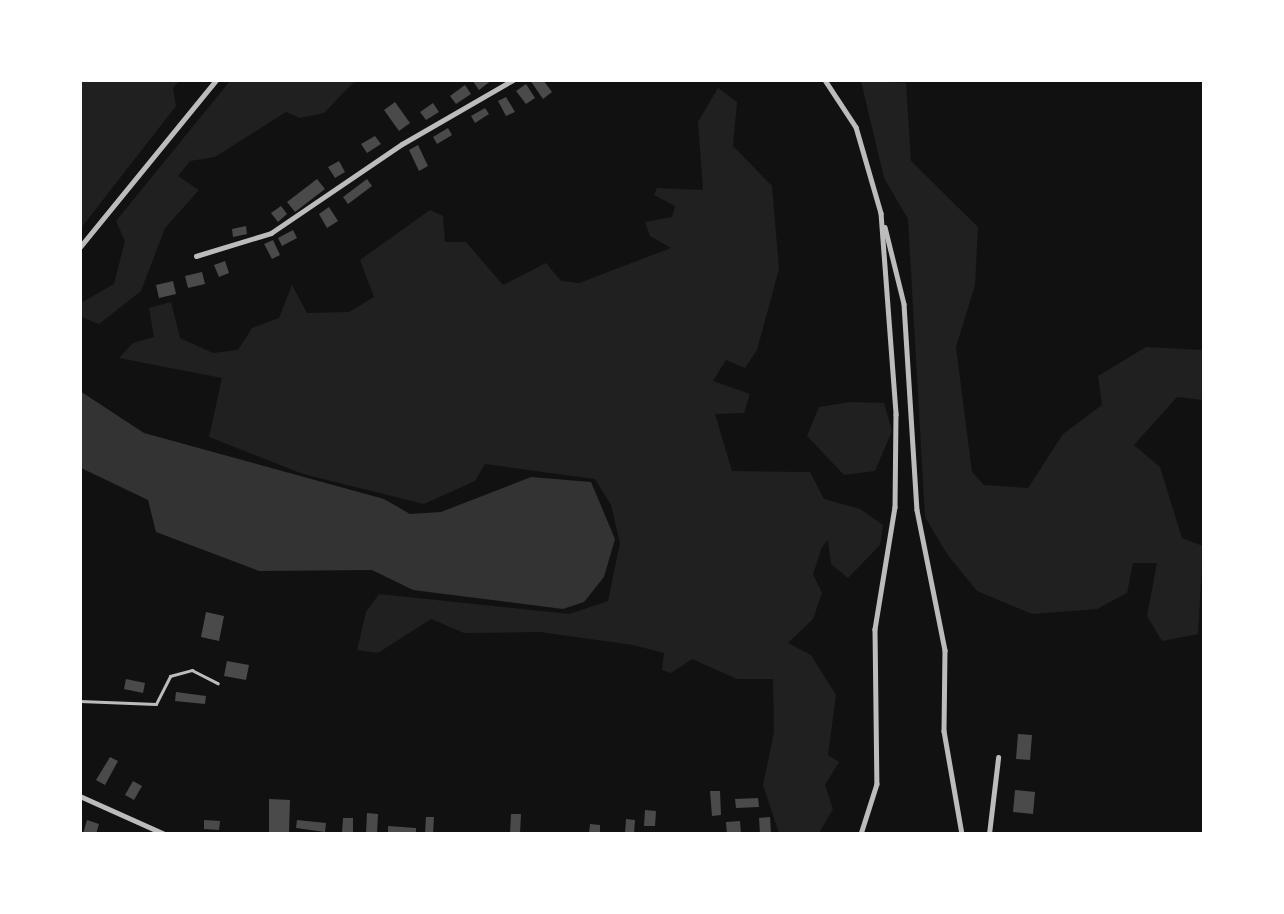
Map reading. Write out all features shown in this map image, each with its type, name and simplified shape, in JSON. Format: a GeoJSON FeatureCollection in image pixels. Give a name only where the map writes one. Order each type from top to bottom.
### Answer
{"type":"FeatureCollection","features":[{"type":"Feature","properties":{"kind":"street"},"geometry":{"type":"LineString","coordinates":[[80,247],[216,80]]}},
{"type":"Feature","properties":{"kind":"street"},"geometry":{"type":"LineString","coordinates":[[196,256],[271,233],[393,150],[513,80]]}},
{"type":"Feature","properties":{"kind":"street"},"geometry":{"type":"LineString","coordinates":[[825,80],[856,127],[904,304],[917,510],[945,650],[944,731],[962,834]]}},
{"type":"Feature","properties":{"kind":"street"},"geometry":{"type":"LineString","coordinates":[[861,834],[877,784],[875,629],[895,507],[896,414],[881,213]]}},
{"type":"Feature","properties":{"kind":"street"},"geometry":{"type":"LineString","coordinates":[[989,834],[998,758]]}},
{"type":"Feature","properties":{"kind":"street"},"geometry":{"type":"LineString","coordinates":[[80,796],[165,834]]}},
{"type":"Feature","properties":{"kind":"lane"},"geometry":{"type":"LineString","coordinates":[[80,701],[156,704],[170,677],[192,670],[218,683]]}},
{"type":"Feature","properties":{"kind":"shaded area"},"geometry":{"type":"Polygon","coordinates":[[[81,80],[179,81],[173,88],[176,106],[81,228],[81,80]]]}},
{"type":"Feature","properties":{"kind":"shaded area"},"geometry":{"type":"Polygon","coordinates":[[[230,81],[355,81],[324,113],[300,118],[286,112],[215,157],[190,161],[178,176],[199,190],[165,228],[141,291],[99,324],[81,317],[81,303],[114,284],[125,241],[116,221],[230,81]]]}},
{"type":"Feature","properties":{"kind":"shaded area"},"geometry":{"type":"Polygon","coordinates":[[[861,81],[906,83],[911,161],[978,227],[975,285],[956,347],[972,472],[984,485],[1028,488],[1063,434],[1102,405],[1098,376],[1146,347],[1203,350],[1203,400],[1177,397],[1134,445],[1160,467],[1182,538],[1203,546],[1198,634],[1162,641],[1147,616],[1157,563],[1133,563],[1127,593],[1097,609],[1032,614],[977,591],[947,554],[925,517],[908,219],[884,178],[861,81]]]}},
{"type":"Feature","properties":{"kind":"shaded area"},"geometry":{"type":"Polygon","coordinates":[[[718,88],[737,102],[733,146],[772,186],[779,269],[757,350],[745,368],[726,360],[713,381],[750,394],[744,413],[715,414],[732,471],[810,472],[824,499],[860,509],[883,525],[880,545],[848,578],[831,564],[828,540],[822,547],[813,574],[822,593],[813,619],[788,643],[811,655],[836,695],[828,755],[839,762],[825,785],[833,809],[819,833],[779,833],[763,785],[774,732],[773,679],[737,679],[692,659],[671,673],[662,670],[664,653],[633,645],[540,632],[464,633],[431,619],[378,653],[357,650],[366,612],[379,594],[569,614],[608,601],[620,543],[611,505],[595,479],[485,464],[475,481],[424,504],[303,474],[209,437],[222,378],[119,358],[133,343],[154,337],[149,308],[171,302],[180,338],[213,353],[238,350],[252,328],[279,318],[292,285],[307,313],[349,312],[374,297],[360,260],[430,210],[443,216],[445,242],[466,242],[503,285],[546,263],[561,281],[579,283],[671,248],[650,236],[645,222],[672,217],[675,206],[654,195],[657,188],[703,190],[698,122],[718,88]]]}},
{"type":"Feature","properties":{"kind":"shaded area"},"geometry":{"type":"Polygon","coordinates":[[[80,391],[144,433],[384,499],[410,514],[441,512],[531,477],[591,482],[615,539],[604,577],[584,602],[563,609],[413,590],[372,570],[259,571],[156,532],[148,500],[81,468],[80,391]]]}},
{"type":"Feature","properties":{"kind":"shaded area"},"geometry":{"type":"Polygon","coordinates":[[[850,402],[884,403],[892,431],[875,471],[844,475],[807,436],[819,407],[850,402]]]}},
{"type":"Feature","properties":{"kind":"building"},"geometry":{"type":"Polygon","coordinates":[[[472,80],[492,80],[479,90],[472,80]]]}},
{"type":"Feature","properties":{"kind":"building"},"geometry":{"type":"Polygon","coordinates":[[[530,80],[543,80],[552,92],[543,99],[530,80]]]}},
{"type":"Feature","properties":{"kind":"building"},"geometry":{"type":"Polygon","coordinates":[[[526,84],[535,98],[526,104],[516,91],[526,84]]]}},
{"type":"Feature","properties":{"kind":"building"},"geometry":{"type":"Polygon","coordinates":[[[465,85],[471,94],[456,104],[450,96],[465,85]]]}},
{"type":"Feature","properties":{"kind":"building"},"geometry":{"type":"Polygon","coordinates":[[[506,97],[515,112],[506,116],[498,101],[506,97]]]}},
{"type":"Feature","properties":{"kind":"building"},"geometry":{"type":"Polygon","coordinates":[[[395,102],[410,123],[399,131],[384,110],[395,102]]]}},
{"type":"Feature","properties":{"kind":"building"},"geometry":{"type":"Polygon","coordinates":[[[433,103],[439,112],[426,120],[420,112],[433,103]]]}},
{"type":"Feature","properties":{"kind":"building"},"geometry":{"type":"Polygon","coordinates":[[[485,108],[489,114],[475,123],[471,116],[485,108]]]}},
{"type":"Feature","properties":{"kind":"building"},"geometry":{"type":"Polygon","coordinates":[[[448,128],[452,135],[437,144],[433,137],[448,128]]]}},
{"type":"Feature","properties":{"kind":"building"},"geometry":{"type":"Polygon","coordinates":[[[375,136],[381,144],[367,153],[361,144],[375,136]]]}},
{"type":"Feature","properties":{"kind":"building"},"geometry":{"type":"Polygon","coordinates":[[[418,145],[428,166],[419,171],[409,150],[418,145]]]}},
{"type":"Feature","properties":{"kind":"building"},"geometry":{"type":"Polygon","coordinates":[[[339,161],[345,172],[335,178],[328,167],[339,161]]]}},
{"type":"Feature","properties":{"kind":"building"},"geometry":{"type":"Polygon","coordinates":[[[317,179],[325,189],[295,212],[287,202],[317,179]]]}},
{"type":"Feature","properties":{"kind":"building"},"geometry":{"type":"Polygon","coordinates":[[[367,179],[372,186],[348,204],[343,197],[367,179]]]}},
{"type":"Feature","properties":{"kind":"building"},"geometry":{"type":"Polygon","coordinates":[[[281,206],[287,214],[278,222],[271,213],[281,206]]]}},
{"type":"Feature","properties":{"kind":"building"},"geometry":{"type":"Polygon","coordinates":[[[329,207],[338,221],[327,228],[319,214],[329,207]]]}},
{"type":"Feature","properties":{"kind":"building"},"geometry":{"type":"Polygon","coordinates":[[[246,226],[247,234],[233,237],[232,229],[246,226]]]}},
{"type":"Feature","properties":{"kind":"building"},"geometry":{"type":"Polygon","coordinates":[[[293,230],[297,238],[282,246],[278,238],[293,230]]]}},
{"type":"Feature","properties":{"kind":"building"},"geometry":{"type":"Polygon","coordinates":[[[273,240],[280,255],[272,259],[264,244],[273,240]]]}},
{"type":"Feature","properties":{"kind":"building"},"geometry":{"type":"Polygon","coordinates":[[[225,261],[229,273],[219,277],[214,265],[225,261]]]}},
{"type":"Feature","properties":{"kind":"building"},"geometry":{"type":"Polygon","coordinates":[[[202,272],[205,284],[188,288],[185,276],[202,272]]]}},
{"type":"Feature","properties":{"kind":"building"},"geometry":{"type":"Polygon","coordinates":[[[173,281],[176,294],[159,298],[156,285],[173,281]]]}},
{"type":"Feature","properties":{"kind":"building"},"geometry":{"type":"Polygon","coordinates":[[[206,612],[224,616],[219,641],[201,637],[206,612]]]}},
{"type":"Feature","properties":{"kind":"building"},"geometry":{"type":"Polygon","coordinates":[[[227,661],[249,665],[246,680],[224,676],[227,661]]]}},
{"type":"Feature","properties":{"kind":"building"},"geometry":{"type":"Polygon","coordinates":[[[126,679],[145,683],[143,693],[124,689],[126,679]]]}},
{"type":"Feature","properties":{"kind":"building"},"geometry":{"type":"Polygon","coordinates":[[[176,692],[206,696],[205,704],[175,701],[176,692]]]}},
{"type":"Feature","properties":{"kind":"building"},"geometry":{"type":"Polygon","coordinates":[[[1018,734],[1032,735],[1030,760],[1016,759],[1018,734]]]}},
{"type":"Feature","properties":{"kind":"building"},"geometry":{"type":"Polygon","coordinates":[[[110,757],[118,761],[105,785],[96,780],[110,757]]]}},
{"type":"Feature","properties":{"kind":"building"},"geometry":{"type":"Polygon","coordinates":[[[133,781],[142,786],[134,800],[125,795],[133,781]]]}},
{"type":"Feature","properties":{"kind":"building"},"geometry":{"type":"Polygon","coordinates":[[[1015,790],[1035,792],[1033,814],[1013,812],[1015,790]]]}},
{"type":"Feature","properties":{"kind":"building"},"geometry":{"type":"Polygon","coordinates":[[[710,791],[720,791],[721,815],[712,816],[710,791]]]}},
{"type":"Feature","properties":{"kind":"building"},"geometry":{"type":"Polygon","coordinates":[[[758,798],[759,807],[736,808],[735,799],[758,798]]]}},
{"type":"Feature","properties":{"kind":"building"},"geometry":{"type":"Polygon","coordinates":[[[269,799],[290,800],[289,833],[269,833],[269,799]]]}},
{"type":"Feature","properties":{"kind":"building"},"geometry":{"type":"Polygon","coordinates":[[[645,810],[656,811],[655,826],[644,826],[645,810]]]}},
{"type":"Feature","properties":{"kind":"building"},"geometry":{"type":"Polygon","coordinates":[[[367,813],[378,814],[377,834],[366,834],[367,813]]]}},
{"type":"Feature","properties":{"kind":"building"},"geometry":{"type":"Polygon","coordinates":[[[511,814],[521,814],[520,834],[510,834],[511,814]]]}},
{"type":"Feature","properties":{"kind":"building"},"geometry":{"type":"Polygon","coordinates":[[[426,817],[434,817],[433,834],[425,834],[426,817]]]}},
{"type":"Feature","properties":{"kind":"building"},"geometry":{"type":"Polygon","coordinates":[[[770,817],[771,834],[760,834],[759,818],[770,817]]]}},
{"type":"Feature","properties":{"kind":"building"},"geometry":{"type":"Polygon","coordinates":[[[343,818],[353,818],[353,833],[342,833],[343,818]]]}},
{"type":"Feature","properties":{"kind":"building"},"geometry":{"type":"Polygon","coordinates":[[[626,819],[635,820],[634,834],[625,834],[626,819]]]}},
{"type":"Feature","properties":{"kind":"building"},"geometry":{"type":"Polygon","coordinates":[[[87,820],[99,824],[96,834],[83,834],[87,820]]]}},
{"type":"Feature","properties":{"kind":"building"},"geometry":{"type":"Polygon","coordinates":[[[204,820],[220,821],[219,830],[204,829],[204,820]]]}},
{"type":"Feature","properties":{"kind":"building"},"geometry":{"type":"Polygon","coordinates":[[[297,820],[326,823],[325,832],[296,828],[297,820]]]}},
{"type":"Feature","properties":{"kind":"building"},"geometry":{"type":"Polygon","coordinates":[[[740,821],[741,834],[727,834],[726,822],[740,821]]]}},
{"type":"Feature","properties":{"kind":"building"},"geometry":{"type":"Polygon","coordinates":[[[590,824],[600,825],[600,834],[589,834],[590,824]]]}},
{"type":"Feature","properties":{"kind":"building"},"geometry":{"type":"Polygon","coordinates":[[[388,826],[416,828],[416,834],[388,834],[388,826]]]}}]}
